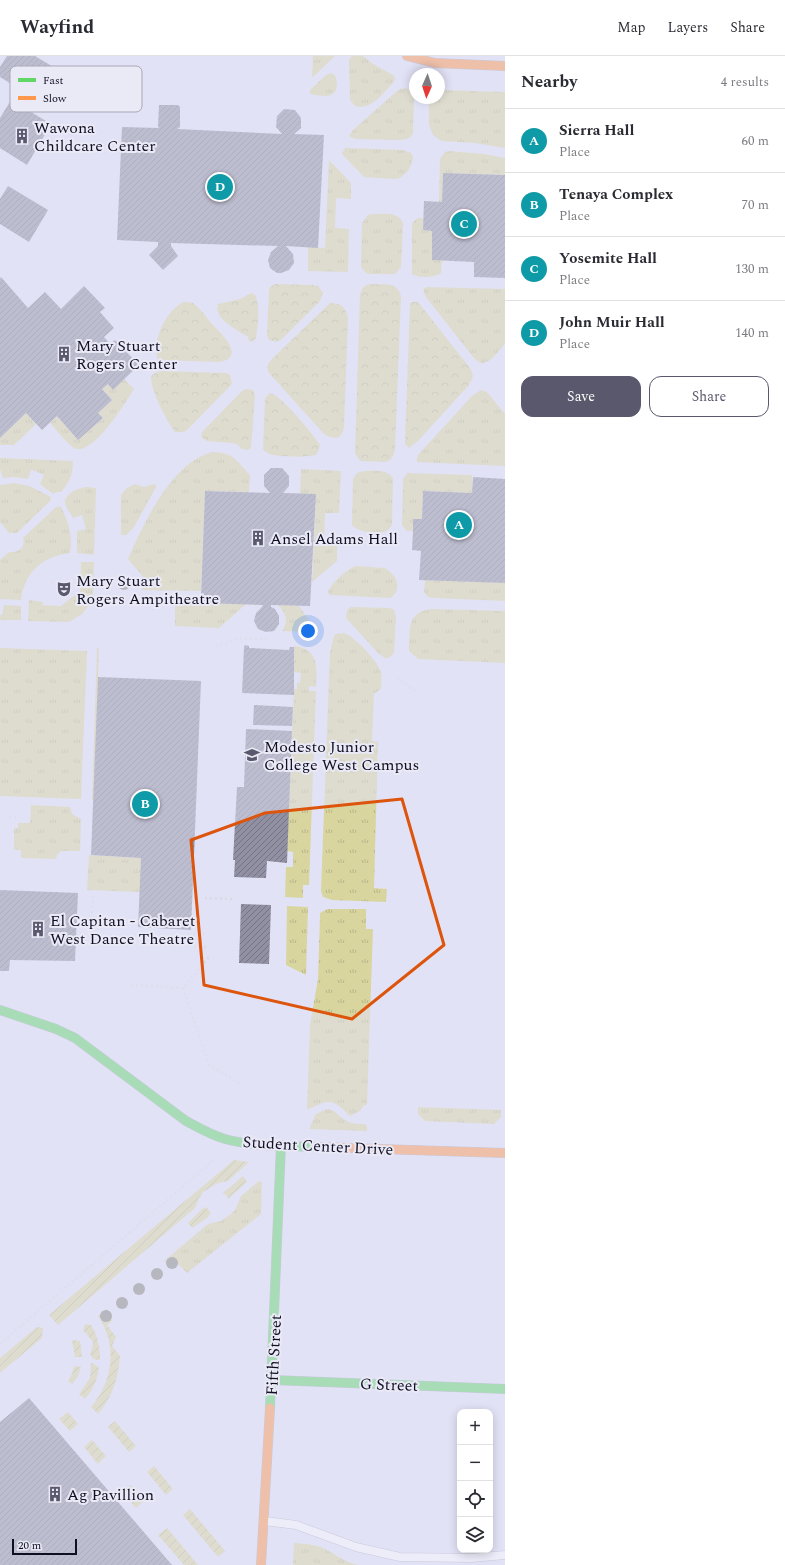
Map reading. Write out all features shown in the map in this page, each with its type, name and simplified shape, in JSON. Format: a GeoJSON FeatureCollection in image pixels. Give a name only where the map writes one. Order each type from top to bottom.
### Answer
{"type":"FeatureCollection","features":[{"type":"Feature","properties":{"kind":"street"},"geometry":{"type":"LineString","coordinates":[[407,56],[435,63],[505,66]]}},
{"type":"Feature","properties":{"kind":"street","name":"Student Center Drive"},"geometry":{"type":"LineString","coordinates":[[0,1010],[56,1029],[75,1038],[186,1121],[206,1132],[225,1139],[256,1144],[505,1153]]}},
{"type":"Feature","properties":{"kind":"street","name":"Fifth Street"},"geometry":{"type":"LineString","coordinates":[[261,1565],[272,1380],[281,1145]]}},
{"type":"Feature","properties":{"kind":"street","name":"G Street"},"geometry":{"type":"LineString","coordinates":[[272,1380],[505,1389]]}},
{"type":"Feature","properties":{"kind":"lane"},"geometry":{"type":"LineString","coordinates":[[263,1520],[296,1525],[356,1546],[400,1557],[471,1558],[505,1555]]}},
{"type":"Feature","properties":{"kind":"path"},"geometry":{"type":"LineString","coordinates":[[216,646],[238,639],[268,639]]}},
{"type":"Feature","properties":{"kind":"path"},"geometry":{"type":"LineString","coordinates":[[397,678],[415,691]]}},
{"type":"Feature","properties":{"kind":"path"},"geometry":{"type":"LineString","coordinates":[[9,817],[18,817]]}},
{"type":"Feature","properties":{"kind":"path"},"geometry":{"type":"LineString","coordinates":[[92,918],[93,894]]}},
{"type":"Feature","properties":{"kind":"path"},"geometry":{"type":"LineString","coordinates":[[205,898],[233,899]]}},
{"type":"Feature","properties":{"kind":"path"},"geometry":{"type":"LineString","coordinates":[[188,934],[204,934]]}},
{"type":"Feature","properties":{"kind":"path"},"geometry":{"type":"LineString","coordinates":[[144,944],[206,947]]}},
{"type":"Feature","properties":{"kind":"path"},"geometry":{"type":"LineString","coordinates":[[183,988],[210,956]]}},
{"type":"Feature","properties":{"kind":"path"},"geometry":{"type":"LineString","coordinates":[[131,985],[183,988]]}},
{"type":"Feature","properties":{"kind":"path"},"geometry":{"type":"LineString","coordinates":[[183,988],[209,1065],[242,1085]]}},
{"type":"Feature","properties":{"kind":"path"},"geometry":{"type":"LineString","coordinates":[[0,1344],[214,1160],[225,1139]]}},
{"type":"Feature","properties":{"kind":"highlighted area"},"geometry":{"type":"Polygon","coordinates":[[[402,799],[444,945],[352,1019],[204,985],[191,840],[265,813],[402,799]]]}},
{"type":"Feature","properties":{"kind":"green space"},"geometry":{"type":"Polygon","coordinates":[[[313,56],[335,56],[312,78],[313,56]]]}},
{"type":"Feature","properties":{"kind":"green space"},"geometry":{"type":"Polygon","coordinates":[[[352,56],[363,56],[373,64],[393,75],[395,78],[394,82],[381,96],[366,106],[355,106],[350,100],[349,59],[352,56]]]}},
{"type":"Feature","properties":{"kind":"green space"},"geometry":{"type":"Polygon","coordinates":[[[331,73],[335,75],[337,82],[334,93],[327,96],[310,94],[310,90],[326,75],[331,73]]]}},
{"type":"Feature","properties":{"kind":"green space"},"geometry":{"type":"Polygon","coordinates":[[[406,88],[409,90],[409,104],[414,104],[413,133],[410,137],[402,140],[356,139],[349,136],[353,130],[400,89],[406,88]]]}},
{"type":"Feature","properties":{"kind":"green space"},"geometry":{"type":"Polygon","coordinates":[[[445,90],[505,92],[505,148],[475,143],[442,141],[433,135],[429,125],[429,104],[445,104],[445,90]]]}},
{"type":"Feature","properties":{"kind":"green space"},"geometry":{"type":"Polygon","coordinates":[[[345,148],[403,150],[411,153],[413,157],[408,171],[400,178],[364,177],[343,155],[342,153],[345,148]]]}},
{"type":"Feature","properties":{"kind":"green space"},"geometry":{"type":"Polygon","coordinates":[[[450,151],[484,154],[505,158],[505,175],[443,173],[442,202],[439,202],[440,159],[445,152],[450,151]]]}},
{"type":"Feature","properties":{"kind":"green space"},"geometry":{"type":"Polygon","coordinates":[[[329,160],[351,183],[351,199],[336,198],[335,228],[349,229],[348,272],[308,271],[308,247],[325,248],[329,160]]]}},
{"type":"Feature","properties":{"kind":"green space"},"geometry":{"type":"Polygon","coordinates":[[[368,215],[394,215],[401,219],[403,223],[401,267],[395,274],[369,274],[366,273],[361,267],[362,223],[368,215]]]}},
{"type":"Feature","properties":{"kind":"green space"},"geometry":{"type":"Polygon","coordinates":[[[418,218],[423,218],[423,230],[432,231],[432,260],[442,260],[441,273],[435,276],[422,277],[412,274],[412,225],[418,218]]]}},
{"type":"Feature","properties":{"kind":"green space"},"geometry":{"type":"Polygon","coordinates":[[[275,284],[313,285],[318,286],[323,293],[320,301],[281,340],[276,342],[269,340],[267,335],[269,291],[270,287],[275,284]]]}},
{"type":"Feature","properties":{"kind":"green space"},"geometry":{"type":"Polygon","coordinates":[[[371,284],[386,284],[393,286],[397,288],[401,296],[395,450],[390,460],[385,462],[360,461],[355,453],[360,295],[364,287],[371,284]]]}},
{"type":"Feature","properties":{"kind":"green space"},"geometry":{"type":"Polygon","coordinates":[[[426,287],[505,289],[505,344],[491,359],[484,363],[480,363],[473,357],[426,297],[423,290],[426,287]]]}},
{"type":"Feature","properties":{"kind":"green space"},"geometry":{"type":"Polygon","coordinates":[[[252,293],[256,296],[258,322],[256,338],[252,342],[249,341],[248,337],[227,324],[217,309],[218,304],[240,299],[252,293]]]}},
{"type":"Feature","properties":{"kind":"green space"},"geometry":{"type":"Polygon","coordinates":[[[184,302],[193,303],[196,305],[226,339],[232,351],[231,356],[227,360],[219,362],[158,359],[156,352],[157,343],[162,326],[172,311],[184,302]]]}},
{"type":"Feature","properties":{"kind":"green space"},"geometry":{"type":"Polygon","coordinates":[[[412,302],[418,302],[470,368],[472,379],[468,386],[418,441],[409,448],[405,444],[405,441],[410,304],[412,302]]]}},
{"type":"Feature","properties":{"kind":"green space"},"geometry":{"type":"Polygon","coordinates":[[[330,303],[342,306],[348,317],[344,427],[343,431],[337,438],[324,434],[269,373],[268,368],[271,360],[330,303]]]}},
{"type":"Feature","properties":{"kind":"green space"},"geometry":{"type":"Polygon","coordinates":[[[162,371],[226,373],[230,375],[232,384],[188,429],[184,432],[175,432],[160,405],[151,382],[151,376],[162,371]]]}},
{"type":"Feature","properties":{"kind":"green space"},"geometry":{"type":"Polygon","coordinates":[[[124,379],[134,389],[108,427],[90,445],[81,449],[74,448],[50,423],[57,416],[78,440],[103,418],[98,413],[112,400],[102,389],[108,384],[124,379]]]}},
{"type":"Feature","properties":{"kind":"green space"},"geometry":{"type":"Polygon","coordinates":[[[246,389],[253,390],[255,396],[251,448],[248,450],[242,449],[237,444],[207,441],[201,437],[202,432],[242,391],[246,389]]]}},
{"type":"Feature","properties":{"kind":"green space"},"geometry":{"type":"Polygon","coordinates":[[[481,390],[487,392],[505,414],[505,466],[417,462],[418,455],[472,396],[481,390]]]}},
{"type":"Feature","properties":{"kind":"green space"},"geometry":{"type":"Polygon","coordinates":[[[270,393],[275,395],[289,407],[311,433],[320,445],[317,454],[302,457],[274,455],[263,449],[265,398],[270,393]]]}},
{"type":"Feature","properties":{"kind":"green space"},"geometry":{"type":"Polygon","coordinates":[[[26,413],[36,424],[14,445],[0,445],[0,438],[26,413]]]}},
{"type":"Feature","properties":{"kind":"green space"},"geometry":{"type":"Polygon","coordinates":[[[213,452],[226,454],[234,458],[250,475],[249,492],[205,491],[201,591],[142,590],[142,584],[146,584],[146,580],[128,559],[142,529],[161,496],[172,481],[198,458],[213,452]]]}},
{"type":"Feature","properties":{"kind":"green space"},"geometry":{"type":"Polygon","coordinates":[[[0,458],[73,461],[69,481],[61,492],[53,494],[40,484],[44,475],[35,471],[31,470],[28,479],[14,477],[3,478],[0,469],[0,458]]]}},
{"type":"Feature","properties":{"kind":"green space"},"geometry":{"type":"Polygon","coordinates":[[[301,469],[341,471],[339,513],[325,513],[324,543],[337,543],[337,561],[312,582],[316,494],[300,494],[301,469]]]}},
{"type":"Feature","properties":{"kind":"green space"},"geometry":{"type":"Polygon","coordinates":[[[364,471],[384,472],[393,478],[392,525],[385,532],[367,532],[352,525],[353,479],[357,473],[364,471]]]}},
{"type":"Feature","properties":{"kind":"green space"},"geometry":{"type":"Polygon","coordinates":[[[407,473],[472,475],[472,493],[423,491],[422,519],[413,519],[413,531],[407,531],[402,525],[403,479],[407,473]]]}},
{"type":"Feature","properties":{"kind":"green space"},"geometry":{"type":"Polygon","coordinates":[[[14,483],[29,486],[51,497],[50,501],[17,533],[9,533],[0,522],[0,485],[14,483]]]}},
{"type":"Feature","properties":{"kind":"green space"},"geometry":{"type":"Polygon","coordinates":[[[135,484],[144,487],[155,484],[156,487],[134,527],[126,535],[121,535],[121,495],[127,488],[135,484]]]}},
{"type":"Feature","properties":{"kind":"green space"},"geometry":{"type":"Polygon","coordinates":[[[87,487],[96,488],[94,555],[77,553],[77,531],[86,529],[82,515],[73,518],[65,503],[67,496],[76,490],[87,487]]]}},
{"type":"Feature","properties":{"kind":"green space"},"geometry":{"type":"Polygon","coordinates":[[[56,507],[61,507],[68,524],[71,535],[70,553],[51,558],[36,567],[26,581],[21,600],[0,599],[0,560],[9,552],[16,552],[21,549],[23,547],[23,538],[56,507]]]}},
{"type":"Feature","properties":{"kind":"green space"},"geometry":{"type":"Polygon","coordinates":[[[81,562],[94,562],[93,600],[82,614],[69,622],[28,621],[29,600],[43,602],[42,605],[61,606],[75,595],[80,595],[81,562]]]}},
{"type":"Feature","properties":{"kind":"green space"},"geometry":{"type":"Polygon","coordinates":[[[356,566],[384,568],[388,570],[397,582],[397,591],[390,598],[329,595],[328,591],[333,583],[348,570],[356,566]]]}},
{"type":"Feature","properties":{"kind":"green space"},"geometry":{"type":"Polygon","coordinates":[[[425,580],[505,583],[505,601],[428,597],[424,592],[425,580]]]}},
{"type":"Feature","properties":{"kind":"green space"},"geometry":{"type":"Polygon","coordinates":[[[175,596],[201,597],[201,603],[246,604],[219,628],[175,626],[175,596]]]}},
{"type":"Feature","properties":{"kind":"green space"},"geometry":{"type":"Polygon","coordinates":[[[4,605],[21,606],[21,620],[0,620],[0,615],[2,615],[4,605]]]}},
{"type":"Feature","properties":{"kind":"green space"},"geometry":{"type":"Polygon","coordinates":[[[278,605],[299,606],[311,623],[311,630],[307,632],[282,631],[286,617],[278,605]]]}},
{"type":"Feature","properties":{"kind":"green space"},"geometry":{"type":"Polygon","coordinates":[[[351,607],[390,608],[394,610],[396,617],[394,653],[389,658],[385,658],[379,654],[346,618],[347,610],[351,607]]]}},
{"type":"Feature","properties":{"kind":"green space"},"geometry":{"type":"Polygon","coordinates":[[[432,609],[505,611],[505,663],[418,659],[409,651],[411,623],[418,614],[432,609]]]}},
{"type":"Feature","properties":{"kind":"green space"},"geometry":{"type":"Polygon","coordinates":[[[344,633],[366,650],[376,663],[381,673],[381,689],[374,694],[372,741],[378,742],[374,888],[387,889],[386,902],[332,900],[323,897],[321,891],[330,652],[334,636],[336,634],[344,633]]]}},
{"type":"Feature","properties":{"kind":"green space"},"geometry":{"type":"Polygon","coordinates":[[[294,646],[308,651],[315,660],[316,666],[316,687],[309,686],[309,691],[316,691],[309,885],[303,885],[303,898],[285,897],[286,867],[293,867],[293,852],[287,851],[294,689],[297,689],[297,683],[300,683],[301,673],[294,672],[294,646]]]}},
{"type":"Feature","properties":{"kind":"green space"},"geometry":{"type":"Polygon","coordinates":[[[0,648],[87,651],[81,799],[0,796],[0,648]]]}},
{"type":"Feature","properties":{"kind":"green space"},"geometry":{"type":"Polygon","coordinates":[[[97,648],[99,648],[94,800],[92,800],[97,648]]]}},
{"type":"Feature","properties":{"kind":"green space"},"geometry":{"type":"Polygon","coordinates":[[[31,805],[70,807],[72,814],[81,819],[80,851],[61,851],[57,855],[56,859],[21,858],[21,850],[14,850],[14,828],[18,828],[18,823],[30,823],[31,805]]]}},
{"type":"Feature","properties":{"kind":"green space"},"geometry":{"type":"Polygon","coordinates":[[[89,855],[141,858],[140,892],[87,890],[89,855]]]}},
{"type":"Feature","properties":{"kind":"green space"},"geometry":{"type":"Polygon","coordinates":[[[287,906],[308,907],[306,975],[286,965],[287,906]]]}},
{"type":"Feature","properties":{"kind":"green space"},"geometry":{"type":"Polygon","coordinates":[[[327,909],[366,909],[366,929],[373,929],[367,1105],[364,1105],[360,1111],[350,1116],[338,1105],[331,1102],[322,1103],[307,1109],[310,1025],[318,979],[320,913],[327,909]]]}},
{"type":"Feature","properties":{"kind":"green space"},"geometry":{"type":"Polygon","coordinates":[[[418,1107],[501,1110],[501,1117],[494,1124],[425,1121],[418,1114],[418,1107]]]}},
{"type":"Feature","properties":{"kind":"green space"},"geometry":{"type":"Polygon","coordinates":[[[327,1109],[333,1111],[351,1123],[365,1124],[367,1131],[309,1129],[316,1114],[327,1109]]]}},
{"type":"Feature","properties":{"kind":"green space"},"geometry":{"type":"Polygon","coordinates":[[[234,1160],[249,1162],[228,1181],[218,1183],[203,1192],[195,1208],[58,1325],[49,1315],[234,1160]]]}},
{"type":"Feature","properties":{"kind":"green space"},"geometry":{"type":"Polygon","coordinates":[[[243,1176],[247,1182],[228,1199],[223,1193],[243,1176]]]}},
{"type":"Feature","properties":{"kind":"green space"},"geometry":{"type":"Polygon","coordinates":[[[259,1181],[262,1182],[261,1214],[187,1273],[178,1264],[171,1269],[164,1261],[208,1224],[221,1221],[231,1214],[235,1210],[241,1196],[259,1181]]]}},
{"type":"Feature","properties":{"kind":"green space"},"geometry":{"type":"Polygon","coordinates":[[[206,1207],[211,1213],[207,1218],[192,1228],[188,1223],[203,1208],[206,1207]]]}},
{"type":"Feature","properties":{"kind":"green space"},"geometry":{"type":"Polygon","coordinates":[[[106,1309],[113,1320],[107,1325],[116,1337],[112,1346],[120,1356],[114,1387],[98,1414],[91,1407],[104,1386],[110,1363],[108,1339],[98,1316],[106,1309]]]}},
{"type":"Feature","properties":{"kind":"green space"},"geometry":{"type":"Polygon","coordinates":[[[86,1324],[91,1325],[97,1337],[100,1360],[93,1359],[90,1354],[93,1342],[83,1330],[86,1324]]]}},
{"type":"Feature","properties":{"kind":"green space"},"geometry":{"type":"Polygon","coordinates":[[[37,1327],[43,1328],[42,1338],[0,1373],[0,1358],[37,1327]]]}},
{"type":"Feature","properties":{"kind":"green space"},"geometry":{"type":"Polygon","coordinates":[[[72,1340],[80,1341],[82,1357],[75,1357],[72,1340]]]}},
{"type":"Feature","properties":{"kind":"green space"},"geometry":{"type":"Polygon","coordinates":[[[91,1363],[99,1368],[94,1385],[85,1399],[79,1394],[90,1378],[91,1363]]]}},
{"type":"Feature","properties":{"kind":"green space"},"geometry":{"type":"Polygon","coordinates":[[[74,1366],[81,1367],[78,1376],[72,1384],[68,1381],[74,1366]]]}},
{"type":"Feature","properties":{"kind":"green space"},"geometry":{"type":"Polygon","coordinates":[[[68,1412],[78,1424],[70,1431],[59,1419],[68,1412]]]}},
{"type":"Feature","properties":{"kind":"green space"},"geometry":{"type":"Polygon","coordinates":[[[115,1421],[136,1446],[129,1452],[108,1427],[115,1421]]]}},
{"type":"Feature","properties":{"kind":"green space"},"geometry":{"type":"Polygon","coordinates":[[[92,1440],[106,1456],[98,1464],[84,1447],[92,1440]]]}},
{"type":"Feature","properties":{"kind":"green space"},"geometry":{"type":"Polygon","coordinates":[[[154,1466],[173,1489],[166,1495],[147,1472],[154,1466]]]}},
{"type":"Feature","properties":{"kind":"green space"},"geometry":{"type":"Polygon","coordinates":[[[131,1485],[144,1501],[136,1508],[122,1492],[131,1485]]]}},
{"type":"Feature","properties":{"kind":"green space"},"geometry":{"type":"Polygon","coordinates":[[[190,1509],[225,1551],[218,1557],[183,1515],[190,1509]]]}},
{"type":"Feature","properties":{"kind":"green space"},"geometry":{"type":"Polygon","coordinates":[[[167,1528],[198,1565],[184,1565],[158,1535],[167,1528]]]}},
{"type":"Feature","properties":{"kind":"green space"},"geometry":{"type":"Polygon","coordinates":[[[294,1543],[310,1544],[321,1547],[346,1561],[359,1565],[293,1565],[294,1543]]]}},
{"type":"Feature","properties":{"kind":"building"},"geometry":{"type":"Polygon","coordinates":[[[7,56],[35,56],[52,66],[10,66],[10,83],[0,77],[0,67],[7,56]]]}},
{"type":"Feature","properties":{"kind":"building","name":"Wawona Childcare Center"},"geometry":{"type":"Polygon","coordinates":[[[10,102],[10,112],[31,112],[51,124],[27,165],[0,148],[0,118],[10,102]]]}},
{"type":"Feature","properties":{"kind":"building"},"geometry":{"type":"Polygon","coordinates":[[[159,105],[178,105],[180,107],[180,127],[177,129],[282,134],[276,127],[277,116],[284,109],[295,110],[301,118],[301,128],[294,134],[324,135],[318,248],[286,246],[293,254],[294,263],[289,270],[277,273],[270,268],[268,260],[271,252],[278,246],[171,243],[171,246],[178,256],[163,270],[149,255],[158,246],[158,242],[117,240],[122,127],[159,128],[159,105]]]}},
{"type":"Feature","properties":{"kind":"building"},"geometry":{"type":"Polygon","coordinates":[[[443,173],[505,175],[505,278],[474,277],[474,262],[432,260],[432,231],[423,230],[424,201],[442,202],[443,173]]]}},
{"type":"Feature","properties":{"kind":"building","name":"Wawona Childcare Center"},"geometry":{"type":"Polygon","coordinates":[[[8,186],[48,210],[29,242],[0,224],[0,199],[8,186]]]}},
{"type":"Feature","properties":{"kind":"building","name":"Mary Stuart Rogers Center"},"geometry":{"type":"Polygon","coordinates":[[[1,277],[28,308],[45,292],[61,309],[84,286],[105,308],[100,312],[114,328],[104,337],[110,344],[115,340],[139,365],[113,390],[108,384],[102,389],[112,400],[98,413],[103,418],[78,440],[57,416],[42,430],[26,413],[0,438],[1,277]]]}},
{"type":"Feature","properties":{"kind":"building","name":"Ansel Adams Hall"},"geometry":{"type":"Polygon","coordinates":[[[271,468],[282,468],[289,476],[289,486],[283,493],[316,494],[310,606],[271,605],[279,616],[279,624],[274,631],[266,632],[258,629],[254,621],[256,613],[263,605],[201,603],[201,597],[205,491],[270,493],[264,486],[264,475],[271,468]]]}},
{"type":"Feature","properties":{"kind":"building"},"geometry":{"type":"Polygon","coordinates":[[[473,477],[505,479],[505,583],[419,580],[421,551],[412,550],[413,519],[422,519],[423,491],[472,493],[473,477]]]}},
{"type":"Feature","properties":{"kind":"building"},"geometry":{"type":"Polygon","coordinates":[[[245,645],[249,646],[249,648],[289,650],[290,647],[294,647],[294,695],[242,693],[245,645]]]}},
{"type":"Feature","properties":{"kind":"building"},"geometry":{"type":"Polygon","coordinates":[[[98,677],[201,681],[191,930],[138,927],[141,858],[91,855],[98,677]]]}},
{"type":"Feature","properties":{"kind":"building"},"geometry":{"type":"Polygon","coordinates":[[[254,705],[293,707],[292,726],[253,725],[254,705]]]}},
{"type":"Feature","properties":{"kind":"building"},"geometry":{"type":"Polygon","coordinates":[[[246,729],[292,731],[287,863],[267,861],[266,878],[234,877],[235,860],[233,860],[237,787],[244,787],[246,729]]]}},
{"type":"Feature","properties":{"kind":"building","name":"El Capitan - Cabaret West Dance Theatre"},"geometry":{"type":"Polygon","coordinates":[[[0,890],[78,893],[75,961],[10,960],[9,971],[0,971],[0,890]]]}},
{"type":"Feature","properties":{"kind":"building"},"geometry":{"type":"Polygon","coordinates":[[[241,904],[271,905],[269,964],[239,963],[241,904]]]}},
{"type":"Feature","properties":{"kind":"building","name":"Ag Pavillion"},"geometry":{"type":"Polygon","coordinates":[[[29,1398],[172,1565],[0,1565],[0,1422],[29,1398]]]}},
{"type":"Feature","properties":{"kind":"traffic: fast"},"geometry":{"type":"LineString","coordinates":[[0,1010],[56,1029],[75,1038],[186,1121],[210,1133],[236,1142],[271,1146],[317,1147]]}},
{"type":"Feature","properties":{"kind":"traffic: fast"},"geometry":{"type":"LineString","coordinates":[[270,1408],[281,1145]]}},
{"type":"Feature","properties":{"kind":"traffic: fast"},"geometry":{"type":"LineString","coordinates":[[272,1380],[505,1389]]}},
{"type":"Feature","properties":{"kind":"traffic: slow"},"geometry":{"type":"LineString","coordinates":[[407,56],[435,63],[505,66]]}},
{"type":"Feature","properties":{"kind":"traffic: slow"},"geometry":{"type":"LineString","coordinates":[[317,1147],[505,1153]]}},
{"type":"Feature","properties":{"kind":"traffic: slow"},"geometry":{"type":"LineString","coordinates":[[261,1565],[270,1408]]}},
{"type":"Feature","properties":{"kind":"place","name":"Wawona Childcare Center"},"geometry":{"type":"Point","coordinates":[22,136]}},
{"type":"Feature","properties":{"kind":"place","name":"John Muir Hall"},"geometry":{"type":"Point","coordinates":[220,187]}},
{"type":"Feature","properties":{"kind":"place","name":"Yosemite Hall"},"geometry":{"type":"Point","coordinates":[464,224]}},
{"type":"Feature","properties":{"kind":"place","name":"Mary Stuart Rogers Center"},"geometry":{"type":"Point","coordinates":[64,354]}},
{"type":"Feature","properties":{"kind":"place","name":"Sierra Hall"},"geometry":{"type":"Point","coordinates":[459,525]}},
{"type":"Feature","properties":{"kind":"place","name":"Ansel Adams Hall"},"geometry":{"type":"Point","coordinates":[258,538]}},
{"type":"Feature","properties":{"kind":"place","name":"Mary Stuart Rogers Ampitheatre"},"geometry":{"type":"Point","coordinates":[64,589]}},
{"type":"Feature","properties":{"kind":"place","name":"Modesto Junior College West Campus"},"geometry":{"type":"Point","coordinates":[252,755]}},
{"type":"Feature","properties":{"kind":"place","name":"Tenaya Complex"},"geometry":{"type":"Point","coordinates":[145,804]}},
{"type":"Feature","properties":{"kind":"place","name":"El Capitan - Cabaret West Dance Theatre"},"geometry":{"type":"Point","coordinates":[38,929]}},
{"type":"Feature","properties":{"kind":"place","name":"Ag Pavillion"},"geometry":{"type":"Point","coordinates":[55,1494]}}]}
